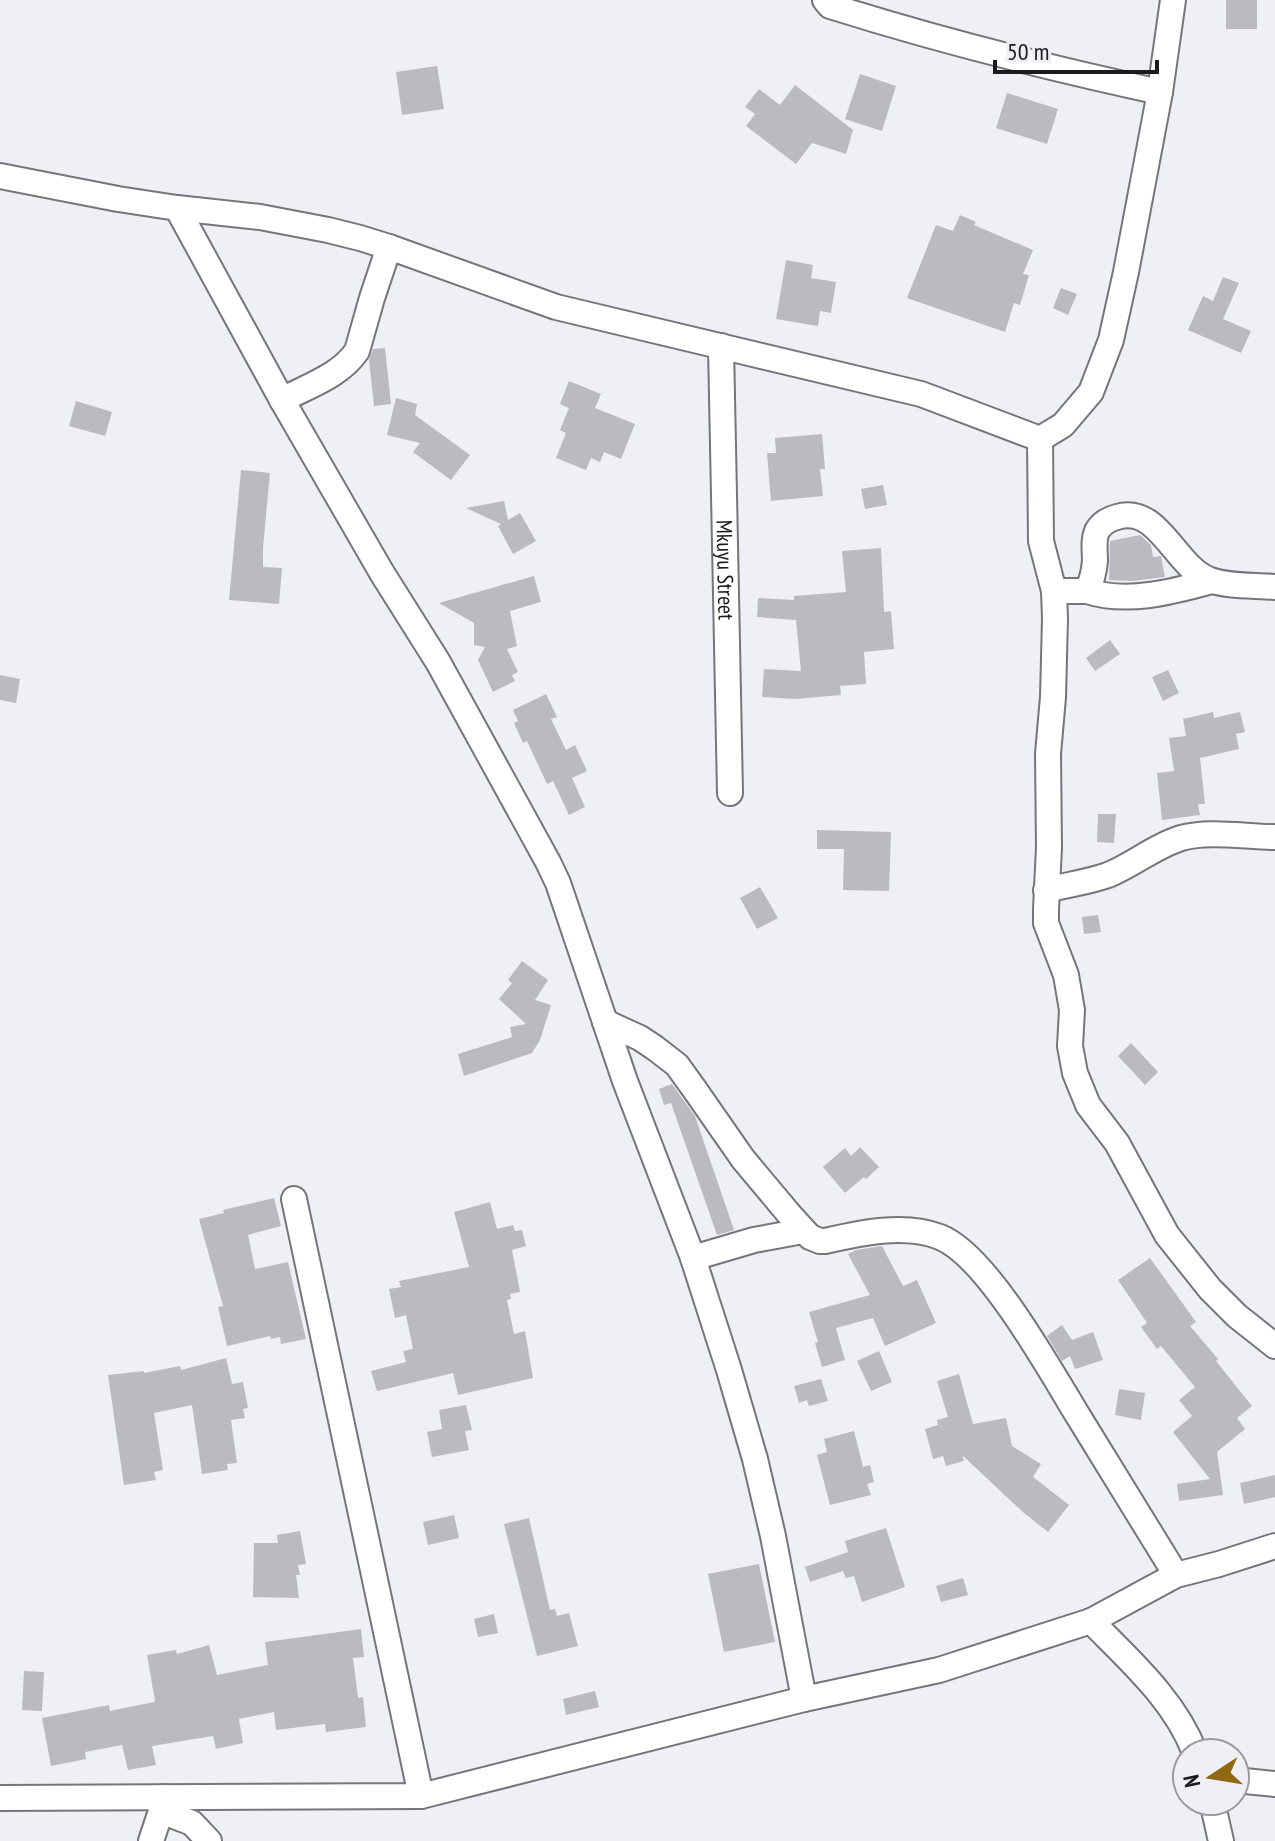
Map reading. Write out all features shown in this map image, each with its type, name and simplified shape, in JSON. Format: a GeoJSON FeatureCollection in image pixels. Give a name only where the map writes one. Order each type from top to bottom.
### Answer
{"type":"FeatureCollection","features":[{"type":"Feature","properties":{"kind":"street"},"geometry":{"type":"LineString","coordinates":[[825,0],[830,6],[884,23],[1090,77],[1160,92]]}},
{"type":"Feature","properties":{"kind":"street"},"geometry":{"type":"LineString","coordinates":[[1040,439],[1063,425],[1091,392],[1111,340],[1160,92],[1173,0]]}},
{"type":"Feature","properties":{"kind":"street"},"geometry":{"type":"LineString","coordinates":[[0,176],[118,199],[260,217],[328,230],[389,247],[556,307],[921,394],[1040,439]]}},
{"type":"Feature","properties":{"kind":"street"},"geometry":{"type":"LineString","coordinates":[[177,208],[282,400],[382,573],[438,662],[548,862],[564,897],[625,1081],[693,1258],[755,1459],[804,1699]]}},
{"type":"Feature","properties":{"kind":"street"},"geometry":{"type":"LineString","coordinates":[[282,400],[339,370],[357,351],[389,247]]}},
{"type":"Feature","properties":{"kind":"street","name":"Mkuyu Street"},"geometry":{"type":"LineString","coordinates":[[721,346],[730,793]]}},
{"type":"Feature","properties":{"kind":"street"},"geometry":{"type":"LineString","coordinates":[[1040,439],[1041,541],[1054,591],[1055,651],[1048,754],[1046,923],[1066,975],[1072,1010],[1070,1046],[1075,1073],[1088,1105],[1117,1143],[1167,1235],[1210,1289],[1237,1316],[1275,1346]]}},
{"type":"Feature","properties":{"kind":"street"},"geometry":{"type":"LineString","coordinates":[[1087,591],[1092,580],[1096,534],[1102,524],[1126,515],[1153,525],[1185,562],[1212,581],[1275,587]]}},
{"type":"Feature","properties":{"kind":"street"},"geometry":{"type":"LineString","coordinates":[[1054,591],[1142,595],[1181,590],[1212,581]]}},
{"type":"Feature","properties":{"kind":"street"},"geometry":{"type":"LineString","coordinates":[[1046,890],[1107,875],[1183,837],[1275,837]]}},
{"type":"Feature","properties":{"kind":"street"},"geometry":{"type":"LineString","coordinates":[[605,1022],[640,1038],[677,1065],[743,1159],[810,1237],[820,1241],[864,1233],[922,1232],[941,1237],[980,1269],[1019,1321],[1176,1575]]}},
{"type":"Feature","properties":{"kind":"street"},"geometry":{"type":"LineString","coordinates":[[294,1199],[421,1796]]}},
{"type":"Feature","properties":{"kind":"street"},"geometry":{"type":"LineString","coordinates":[[693,1258],[754,1240],[803,1231]]}},
{"type":"Feature","properties":{"kind":"street"},"geometry":{"type":"LineString","coordinates":[[0,1798],[162,1804],[421,1796],[804,1699],[939,1670],[1091,1621],[1176,1575],[1275,1546]]}},
{"type":"Feature","properties":{"kind":"street"},"geometry":{"type":"LineString","coordinates":[[1091,1621],[1148,1679],[1189,1737]]}},
{"type":"Feature","properties":{"kind":"street"},"geometry":{"type":"LineString","coordinates":[[1251,1782],[1275,1784]]}},
{"type":"Feature","properties":{"kind":"street"},"geometry":{"type":"LineString","coordinates":[[151,1841],[162,1804]]}},
{"type":"Feature","properties":{"kind":"street"},"geometry":{"type":"LineString","coordinates":[[162,1804],[194,1824],[209,1841]]}},
{"type":"Feature","properties":{"kind":"street"},"geometry":{"type":"LineString","coordinates":[[1216,1817],[1221,1841]]}},
{"type":"Feature","properties":{"kind":"building"},"geometry":{"type":"Polygon","coordinates":[[[1226,0],[1257,0],[1257,29],[1226,29],[1226,0]]]}},
{"type":"Feature","properties":{"kind":"building"},"geometry":{"type":"Polygon","coordinates":[[[437,66],[444,109],[402,115],[396,72],[437,66]]]}},
{"type":"Feature","properties":{"kind":"building"},"geometry":{"type":"Polygon","coordinates":[[[860,74],[896,86],[882,131],[845,119],[860,74]]]}},
{"type":"Feature","properties":{"kind":"building"},"geometry":{"type":"Polygon","coordinates":[[[795,85],[853,130],[846,154],[812,143],[796,164],[746,126],[755,114],[745,107],[759,89],[780,105],[795,85]]]}},
{"type":"Feature","properties":{"kind":"building"},"geometry":{"type":"Polygon","coordinates":[[[1007,93],[1058,109],[1047,144],[996,128],[1007,93]]]}},
{"type":"Feature","properties":{"kind":"building"},"geometry":{"type":"Polygon","coordinates":[[[960,215],[976,222],[974,225],[1033,250],[1023,274],[1029,275],[1020,305],[1014,303],[1005,332],[907,298],[936,225],[953,231],[960,215]]]}},
{"type":"Feature","properties":{"kind":"building"},"geometry":{"type":"Polygon","coordinates":[[[786,260],[813,265],[811,278],[836,282],[831,313],[820,311],[818,326],[776,319],[786,260]]]}},
{"type":"Feature","properties":{"kind":"building"},"geometry":{"type":"Polygon","coordinates":[[[1223,277],[1239,283],[1223,319],[1251,331],[1241,353],[1188,330],[1203,296],[1213,301],[1223,277]]]}},
{"type":"Feature","properties":{"kind":"building"},"geometry":{"type":"Polygon","coordinates":[[[1061,288],[1077,294],[1068,315],[1053,308],[1061,288]]]}},
{"type":"Feature","properties":{"kind":"building"},"geometry":{"type":"Polygon","coordinates":[[[385,348],[391,404],[374,406],[369,360],[373,349],[385,348]]]}},
{"type":"Feature","properties":{"kind":"building"},"geometry":{"type":"Polygon","coordinates":[[[569,381],[601,394],[595,408],[635,424],[621,459],[604,452],[600,462],[591,458],[586,470],[556,458],[566,433],[560,430],[569,408],[560,404],[569,381]]]}},
{"type":"Feature","properties":{"kind":"building"},"geometry":{"type":"Polygon","coordinates":[[[396,398],[417,404],[415,415],[470,455],[451,480],[413,452],[420,443],[387,435],[396,398]]]}},
{"type":"Feature","properties":{"kind":"building"},"geometry":{"type":"Polygon","coordinates":[[[76,401],[112,412],[105,436],[69,426],[76,401]]]}},
{"type":"Feature","properties":{"kind":"building"},"geometry":{"type":"Polygon","coordinates":[[[822,434],[825,469],[820,469],[823,496],[771,501],[767,453],[776,453],[775,438],[822,434]]]}},
{"type":"Feature","properties":{"kind":"building"},"geometry":{"type":"Polygon","coordinates":[[[241,470],[270,473],[263,567],[282,568],[279,604],[229,600],[241,470]]]}},
{"type":"Feature","properties":{"kind":"building"},"geometry":{"type":"Polygon","coordinates":[[[883,485],[887,505],[865,509],[861,489],[883,485]]]}},
{"type":"Feature","properties":{"kind":"building"},"geometry":{"type":"Polygon","coordinates":[[[504,501],[508,520],[520,513],[536,541],[513,554],[498,526],[501,524],[466,508],[504,501]]]}},
{"type":"Feature","properties":{"kind":"building"},"geometry":{"type":"Polygon","coordinates":[[[1140,535],[1151,545],[1153,557],[1161,556],[1165,577],[1109,580],[1110,541],[1140,535]]]}},
{"type":"Feature","properties":{"kind":"building"},"geometry":{"type":"Polygon","coordinates":[[[881,548],[884,612],[891,611],[894,649],[864,652],[866,684],[840,686],[841,695],[795,699],[762,697],[764,669],[801,671],[796,620],[757,617],[758,598],[794,600],[794,596],[846,592],[842,551],[881,548]]]}},
{"type":"Feature","properties":{"kind":"building"},"geometry":{"type":"Polygon","coordinates":[[[534,576],[541,602],[510,611],[517,646],[507,649],[518,672],[512,675],[515,681],[493,692],[478,660],[485,647],[474,645],[474,623],[439,603],[534,576]]]}},
{"type":"Feature","properties":{"kind":"building"},"geometry":{"type":"Polygon","coordinates":[[[1110,640],[1120,654],[1095,671],[1086,658],[1110,640]]]}},
{"type":"Feature","properties":{"kind":"building"},"geometry":{"type":"Polygon","coordinates":[[[1168,670],[1179,693],[1163,701],[1152,677],[1168,670]]]}},
{"type":"Feature","properties":{"kind":"building"},"geometry":{"type":"Polygon","coordinates":[[[0,675],[20,679],[16,703],[0,700],[0,675]]]}},
{"type":"Feature","properties":{"kind":"building"},"geometry":{"type":"Polygon","coordinates":[[[546,694],[557,717],[551,719],[566,750],[575,745],[587,771],[572,778],[585,807],[569,815],[553,781],[547,784],[527,741],[523,743],[514,723],[518,721],[513,710],[546,694]]]}},
{"type":"Feature","properties":{"kind":"building"},"geometry":{"type":"Polygon","coordinates":[[[1213,712],[1214,718],[1240,712],[1245,732],[1236,734],[1239,749],[1200,758],[1205,804],[1198,804],[1200,815],[1162,820],[1157,773],[1174,771],[1169,738],[1186,736],[1183,719],[1213,712]]]}},
{"type":"Feature","properties":{"kind":"building"},"geometry":{"type":"Polygon","coordinates":[[[1098,814],[1116,814],[1114,843],[1097,842],[1098,814]]]}},
{"type":"Feature","properties":{"kind":"building"},"geometry":{"type":"Polygon","coordinates":[[[817,830],[891,832],[889,891],[843,890],[844,849],[817,849],[817,830]]]}},
{"type":"Feature","properties":{"kind":"building"},"geometry":{"type":"Polygon","coordinates":[[[760,887],[778,918],[757,929],[740,898],[760,887]]]}},
{"type":"Feature","properties":{"kind":"building"},"geometry":{"type":"Polygon","coordinates":[[[1098,915],[1101,932],[1084,934],[1082,917],[1098,915]]]}},
{"type":"Feature","properties":{"kind":"building"},"geometry":{"type":"Polygon","coordinates":[[[522,961],[548,980],[535,1000],[551,1005],[540,1040],[532,1053],[464,1076],[458,1054],[512,1037],[510,1027],[526,1024],[499,999],[512,983],[508,980],[522,961]]]}},
{"type":"Feature","properties":{"kind":"building"},"geometry":{"type":"Polygon","coordinates":[[[1131,1043],[1158,1072],[1145,1085],[1118,1056],[1131,1043]]]}},
{"type":"Feature","properties":{"kind":"building"},"geometry":{"type":"Polygon","coordinates":[[[672,1084],[695,1116],[734,1230],[717,1235],[671,1103],[664,1105],[659,1089],[672,1084]]]}},
{"type":"Feature","properties":{"kind":"building"},"geometry":{"type":"Polygon","coordinates":[[[860,1147],[879,1167],[845,1193],[823,1167],[845,1148],[851,1156],[860,1147]]]}},
{"type":"Feature","properties":{"kind":"building"},"geometry":{"type":"Polygon","coordinates":[[[274,1198],[281,1226],[248,1235],[255,1269],[288,1262],[306,1339],[281,1344],[280,1337],[271,1339],[270,1336],[227,1346],[218,1307],[223,1306],[199,1219],[274,1198]]]}},
{"type":"Feature","properties":{"kind":"building"},"geometry":{"type":"Polygon","coordinates":[[[490,1202],[497,1229],[513,1225],[515,1231],[522,1230],[526,1246],[512,1250],[520,1292],[510,1294],[511,1299],[507,1300],[514,1334],[525,1331],[533,1378],[458,1395],[453,1373],[377,1391],[371,1371],[406,1362],[403,1351],[413,1349],[406,1315],[395,1318],[389,1289],[401,1287],[399,1281],[469,1267],[454,1212],[490,1202]]]}},
{"type":"Feature","properties":{"kind":"building"},"geometry":{"type":"Polygon","coordinates":[[[882,1246],[903,1286],[917,1280],[936,1323],[885,1346],[873,1318],[836,1328],[845,1360],[822,1367],[809,1312],[870,1295],[848,1254],[882,1246]]]}},
{"type":"Feature","properties":{"kind":"building"},"geometry":{"type":"Polygon","coordinates":[[[1150,1258],[1196,1322],[1190,1326],[1252,1406],[1237,1418],[1245,1429],[1217,1452],[1223,1495],[1179,1501],[1177,1484],[1210,1479],[1173,1432],[1192,1416],[1179,1400],[1195,1387],[1161,1346],[1157,1349],[1141,1327],[1147,1323],[1118,1280],[1150,1258]]]}},
{"type":"Feature","properties":{"kind":"building"},"geometry":{"type":"Polygon","coordinates":[[[1062,1325],[1072,1340],[1093,1332],[1103,1360],[1075,1369],[1070,1356],[1062,1361],[1047,1336],[1062,1325]]]}},
{"type":"Feature","properties":{"kind":"building"},"geometry":{"type":"Polygon","coordinates":[[[879,1351],[892,1382],[871,1391],[857,1361],[879,1351]]]}},
{"type":"Feature","properties":{"kind":"building"},"geometry":{"type":"Polygon","coordinates":[[[226,1358],[232,1384],[243,1382],[248,1408],[243,1409],[245,1418],[231,1420],[237,1463],[227,1464],[228,1470],[202,1474],[192,1405],[154,1413],[163,1470],[154,1472],[156,1480],[124,1485],[108,1375],[144,1373],[180,1366],[181,1370],[226,1358]]]}},
{"type":"Feature","properties":{"kind":"building"},"geometry":{"type":"Polygon","coordinates":[[[959,1374],[973,1424],[1006,1418],[1012,1446],[1041,1464],[1033,1477],[1069,1505],[1048,1532],[962,1455],[964,1461],[946,1466],[943,1456],[933,1459],[925,1429],[938,1425],[937,1420],[948,1417],[937,1381],[959,1374]]]}},
{"type":"Feature","properties":{"kind":"building"},"geometry":{"type":"Polygon","coordinates":[[[821,1379],[828,1401],[809,1406],[807,1400],[799,1403],[794,1386],[821,1379]]]}},
{"type":"Feature","properties":{"kind":"building"},"geometry":{"type":"Polygon","coordinates":[[[1119,1389],[1145,1393],[1141,1420],[1115,1415],[1119,1389]]]}},
{"type":"Feature","properties":{"kind":"building"},"geometry":{"type":"Polygon","coordinates":[[[466,1405],[472,1430],[465,1431],[469,1450],[432,1457],[427,1432],[442,1429],[439,1410],[466,1405]]]}},
{"type":"Feature","properties":{"kind":"building"},"geometry":{"type":"Polygon","coordinates":[[[854,1431],[863,1467],[870,1465],[874,1482],[867,1484],[871,1495],[830,1505],[817,1455],[827,1452],[824,1439],[854,1431]]]}},
{"type":"Feature","properties":{"kind":"building"},"geometry":{"type":"Polygon","coordinates":[[[1275,1475],[1275,1497],[1244,1504],[1240,1483],[1275,1475]]]}},
{"type":"Feature","properties":{"kind":"building"},"geometry":{"type":"Polygon","coordinates":[[[454,1515],[459,1538],[428,1545],[423,1522],[454,1515]]]}},
{"type":"Feature","properties":{"kind":"building"},"geometry":{"type":"Polygon","coordinates":[[[529,1518],[550,1610],[555,1609],[557,1616],[569,1613],[578,1646],[537,1656],[504,1524],[529,1518]]]}},
{"type":"Feature","properties":{"kind":"building"},"geometry":{"type":"Polygon","coordinates":[[[886,1528],[905,1587],[862,1602],[854,1576],[846,1578],[843,1571],[810,1582],[805,1567],[848,1552],[845,1541],[886,1528]]]}},
{"type":"Feature","properties":{"kind":"building"},"geometry":{"type":"Polygon","coordinates":[[[300,1531],[306,1564],[298,1565],[299,1598],[253,1597],[254,1543],[278,1543],[277,1535],[300,1531]]]}},
{"type":"Feature","properties":{"kind":"building"},"geometry":{"type":"Polygon","coordinates":[[[759,1564],[775,1642],[724,1652],[708,1574],[759,1564]]]}},
{"type":"Feature","properties":{"kind":"building"},"geometry":{"type":"Polygon","coordinates":[[[963,1578],[968,1595],[941,1602],[936,1586],[963,1578]]]}},
{"type":"Feature","properties":{"kind":"building"},"geometry":{"type":"Polygon","coordinates":[[[494,1614],[498,1633],[478,1637],[474,1619],[494,1614]]]}},
{"type":"Feature","properties":{"kind":"building"},"geometry":{"type":"Polygon","coordinates":[[[361,1629],[364,1657],[353,1658],[358,1698],[363,1697],[366,1727],[326,1732],[325,1724],[276,1730],[274,1712],[239,1719],[243,1743],[216,1749],[213,1736],[152,1746],[156,1765],[128,1770],[122,1745],[85,1752],[86,1759],[51,1766],[42,1718],[109,1705],[110,1711],[154,1702],[147,1655],[176,1650],[177,1654],[209,1645],[217,1675],[268,1665],[265,1642],[361,1629]]]}},
{"type":"Feature","properties":{"kind":"building"},"geometry":{"type":"Polygon","coordinates":[[[24,1671],[44,1672],[42,1711],[22,1710],[24,1671]]]}},
{"type":"Feature","properties":{"kind":"building"},"geometry":{"type":"Polygon","coordinates":[[[595,1691],[599,1707],[566,1715],[563,1699],[595,1691]]]}}]}
